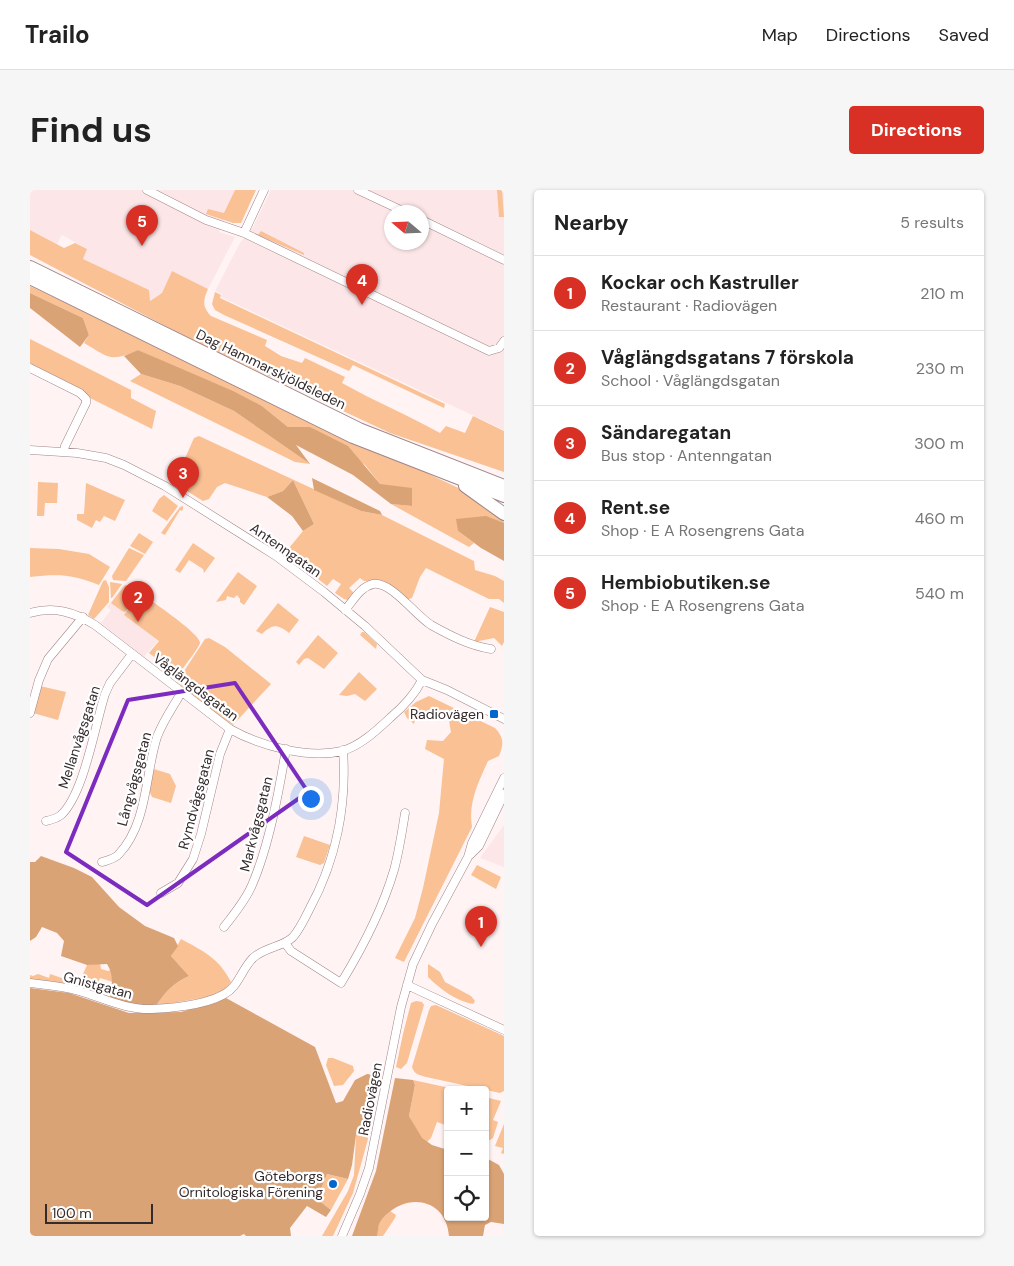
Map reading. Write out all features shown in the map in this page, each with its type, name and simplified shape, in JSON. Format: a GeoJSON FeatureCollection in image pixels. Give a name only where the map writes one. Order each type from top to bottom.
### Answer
{"type":"FeatureCollection","features":[{"type":"Feature","properties":{"kind":"main road","name":"Dag Hammarskjöldsleden"},"geometry":{"type":"LineString","coordinates":[[30,267],[359,429],[504,486]]}},
{"type":"Feature","properties":{"kind":"main road","name":"Dag Hammarskjöldsleden"},"geometry":{"type":"LineString","coordinates":[[30,278],[353,438],[504,496]]}},
{"type":"Feature","properties":{"kind":"main road"},"geometry":{"type":"LineString","coordinates":[[434,459],[456,463],[504,477]]}},
{"type":"Feature","properties":{"kind":"main road"},"geometry":{"type":"LineString","coordinates":[[446,474],[504,514]]}},
{"type":"Feature","properties":{"kind":"street"},"geometry":{"type":"LineString","coordinates":[[147,190],[206,220],[244,233],[489,351],[499,348],[504,341]]}},
{"type":"Feature","properties":{"kind":"street"},"geometry":{"type":"LineString","coordinates":[[244,233],[264,190]]}},
{"type":"Feature","properties":{"kind":"street"},"geometry":{"type":"LineString","coordinates":[[358,190],[390,205]]}},
{"type":"Feature","properties":{"kind":"street"},"geometry":{"type":"LineString","coordinates":[[429,223],[504,260]]}},
{"type":"Feature","properties":{"kind":"street"},"geometry":{"type":"LineString","coordinates":[[30,368],[80,393],[86,399],[86,403],[65,446],[64,452]]}},
{"type":"Feature","properties":{"kind":"street","name":"Antenngatan"},"geometry":{"type":"LineString","coordinates":[[30,450],[64,452],[106,458],[124,465],[162,485],[281,559],[346,610],[422,680],[504,719]]}},
{"type":"Feature","properties":{"kind":"street"},"geometry":{"type":"LineString","coordinates":[[346,610],[361,590],[367,586],[378,584],[388,588],[431,625],[470,645],[491,650]]}},
{"type":"Feature","properties":{"kind":"street","name":"Våglängdsgatan"},"geometry":{"type":"LineString","coordinates":[[30,613],[60,610],[83,617],[230,729],[255,740],[286,749],[320,753],[343,750],[371,735],[386,722],[406,704],[416,692],[422,680]]}},
{"type":"Feature","properties":{"kind":"street"},"geometry":{"type":"LineString","coordinates":[[30,713],[39,680],[48,659],[83,617]]}},
{"type":"Feature","properties":{"kind":"street","name":"Mellanvågsgatan"},"geometry":{"type":"LineString","coordinates":[[46,821],[60,816],[73,796],[85,765],[105,694],[110,683],[132,654]]}},
{"type":"Feature","properties":{"kind":"street","name":"Långvågsgatan"},"geometry":{"type":"LineString","coordinates":[[102,862],[118,855],[132,833],[144,798],[157,739],[165,719],[182,693]]}},
{"type":"Feature","properties":{"kind":"street","name":"Rymdvågsgatan"},"geometry":{"type":"LineString","coordinates":[[161,893],[178,883],[193,859],[201,834],[220,754],[230,729]]}},
{"type":"Feature","properties":{"kind":"street","name":"Markvågsgatan"},"geometry":{"type":"LineString","coordinates":[[224,927],[246,898],[258,869],[277,797],[286,749]]}},
{"type":"Feature","properties":{"kind":"street"},"geometry":{"type":"LineString","coordinates":[[343,750],[344,780],[342,809],[336,840],[317,896],[299,929],[285,942],[291,952],[341,982],[368,937],[382,904],[394,870],[405,813]]}},
{"type":"Feature","properties":{"kind":"street","name":"Radiovägen"},"geometry":{"type":"LineString","coordinates":[[342,1236],[369,1168],[394,1039],[413,964],[468,857],[472,842],[504,778]]}},
{"type":"Feature","properties":{"kind":"street","name":"Radiovägen"},"geometry":{"type":"LineString","coordinates":[[468,857],[479,846],[504,794]]}},
{"type":"Feature","properties":{"kind":"street","name":"Gnistgatan"},"geometry":{"type":"LineString","coordinates":[[30,983],[79,991],[135,1008],[154,1009],[178,1006],[224,995],[233,988],[246,967],[255,957],[270,947],[285,942]]}},
{"type":"Feature","properties":{"kind":"street"},"geometry":{"type":"LineString","coordinates":[[407,985],[504,1030]]}},
{"type":"Feature","properties":{"kind":"highlighted area"},"geometry":{"type":"Polygon","coordinates":[[[235,683],[308,792],[147,905],[66,852],[128,700],[235,683]]]}},
{"type":"Feature","properties":{"kind":"shaded area"},"geometry":{"type":"Polygon","coordinates":[[[30,190],[237,190],[219,232],[235,237],[208,289],[172,271],[162,293],[149,301],[149,290],[83,259],[87,249],[62,235],[57,244],[30,230],[30,190]]]}},
{"type":"Feature","properties":{"kind":"shaded area"},"geometry":{"type":"Polygon","coordinates":[[[235,190],[256,190],[241,223],[233,223],[206,214],[208,209],[224,213],[235,190]]]}},
{"type":"Feature","properties":{"kind":"shaded area"},"geometry":{"type":"Polygon","coordinates":[[[271,190],[504,190],[504,430],[221,297],[222,294],[215,291],[240,243],[253,227],[271,190]]]}},
{"type":"Feature","properties":{"kind":"shaded area"},"geometry":{"type":"Polygon","coordinates":[[[497,190],[502,190],[504,217],[499,217],[497,190]]]}},
{"type":"Feature","properties":{"kind":"shaded area"},"geometry":{"type":"Polygon","coordinates":[[[30,230],[64,248],[75,243],[87,249],[83,259],[149,290],[150,301],[162,293],[172,271],[208,289],[204,303],[206,310],[211,316],[267,340],[265,346],[281,356],[302,363],[305,358],[345,377],[342,383],[440,433],[446,426],[465,433],[473,416],[504,431],[504,472],[390,433],[194,341],[30,255],[30,230]]]}},
{"type":"Feature","properties":{"kind":"shaded area"},"geometry":{"type":"Polygon","coordinates":[[[261,231],[304,253],[304,255],[258,235],[261,231]]]}},
{"type":"Feature","properties":{"kind":"shaded area"},"geometry":{"type":"Polygon","coordinates":[[[30,286],[469,493],[504,518],[504,523],[458,531],[474,543],[469,547],[391,504],[412,506],[380,484],[365,465],[310,427],[288,427],[262,406],[138,350],[115,357],[104,355],[84,343],[89,335],[83,318],[30,293],[30,286]]]}},
{"type":"Feature","properties":{"kind":"shaded area"},"geometry":{"type":"Polygon","coordinates":[[[215,292],[221,295],[220,298],[445,404],[444,408],[353,365],[349,371],[224,315],[215,310],[212,304],[215,292]]]}},
{"type":"Feature","properties":{"kind":"shaded area"},"geometry":{"type":"Polygon","coordinates":[[[30,293],[83,318],[89,335],[80,347],[30,308],[30,293]]]}},
{"type":"Feature","properties":{"kind":"shaded area"},"geometry":{"type":"Polygon","coordinates":[[[30,339],[131,390],[131,398],[156,411],[152,429],[30,368],[30,339]]]}},
{"type":"Feature","properties":{"kind":"shaded area"},"geometry":{"type":"Polygon","coordinates":[[[138,350],[233,391],[262,406],[288,427],[310,427],[348,446],[380,484],[412,488],[412,506],[391,504],[353,475],[296,445],[310,464],[234,411],[180,386],[141,374],[124,356],[138,350]]]}},
{"type":"Feature","properties":{"kind":"shaded area"},"geometry":{"type":"Polygon","coordinates":[[[141,374],[180,386],[234,411],[310,464],[295,462],[130,381],[141,374]]]}},
{"type":"Feature","properties":{"kind":"shaded area"},"geometry":{"type":"Polygon","coordinates":[[[199,436],[361,511],[382,515],[474,561],[475,570],[504,581],[504,603],[499,599],[489,599],[426,568],[420,577],[412,598],[406,600],[388,584],[364,581],[360,578],[349,588],[353,592],[352,601],[344,599],[335,593],[341,584],[333,579],[327,586],[285,553],[303,531],[314,524],[293,480],[283,491],[267,497],[225,483],[217,487],[209,499],[203,501],[174,483],[194,438],[199,436]]]}},
{"type":"Feature","properties":{"kind":"shaded area"},"geometry":{"type":"Polygon","coordinates":[[[312,478],[380,511],[382,515],[361,511],[314,490],[312,478]]]}},
{"type":"Feature","properties":{"kind":"shaded area"},"geometry":{"type":"Polygon","coordinates":[[[293,480],[314,524],[303,531],[292,516],[267,497],[283,491],[293,480]]]}},
{"type":"Feature","properties":{"kind":"shaded area"},"geometry":{"type":"Polygon","coordinates":[[[38,482],[58,483],[57,503],[45,503],[44,516],[37,516],[38,482]]]}},
{"type":"Feature","properties":{"kind":"shaded area"},"geometry":{"type":"Polygon","coordinates":[[[86,483],[125,500],[115,521],[104,516],[100,522],[96,520],[92,528],[77,520],[77,514],[84,514],[86,483]]]}},
{"type":"Feature","properties":{"kind":"shaded area"},"geometry":{"type":"Polygon","coordinates":[[[164,495],[178,506],[167,521],[152,511],[159,499],[164,495]]]}},
{"type":"Feature","properties":{"kind":"shaded area"},"geometry":{"type":"Polygon","coordinates":[[[183,506],[182,511],[180,510],[165,535],[161,533],[180,507],[183,506]]]}},
{"type":"Feature","properties":{"kind":"shaded area"},"geometry":{"type":"Polygon","coordinates":[[[486,516],[504,523],[504,561],[481,548],[458,531],[456,519],[486,516]]]}},
{"type":"Feature","properties":{"kind":"shaded area"},"geometry":{"type":"Polygon","coordinates":[[[139,533],[153,542],[145,554],[130,546],[139,533]]]}},
{"type":"Feature","properties":{"kind":"shaded area"},"geometry":{"type":"Polygon","coordinates":[[[193,543],[215,558],[204,573],[203,569],[189,560],[180,573],[175,570],[193,543]]]}},
{"type":"Feature","properties":{"kind":"shaded area"},"geometry":{"type":"Polygon","coordinates":[[[30,548],[59,549],[89,554],[110,567],[99,585],[65,576],[30,577],[30,548]]]}},
{"type":"Feature","properties":{"kind":"shaded area"},"geometry":{"type":"Polygon","coordinates":[[[129,548],[144,555],[126,581],[113,580],[112,576],[129,548]]]}},
{"type":"Feature","properties":{"kind":"shaded area"},"geometry":{"type":"Polygon","coordinates":[[[238,572],[257,586],[244,605],[240,602],[237,595],[234,598],[227,596],[226,600],[216,602],[238,572]]]}},
{"type":"Feature","properties":{"kind":"shaded area"},"geometry":{"type":"Polygon","coordinates":[[[106,580],[109,587],[109,602],[94,619],[88,615],[103,581],[106,580]]]}},
{"type":"Feature","properties":{"kind":"shaded area"},"geometry":{"type":"Polygon","coordinates":[[[110,582],[122,584],[112,598],[111,598],[110,582]]]}},
{"type":"Feature","properties":{"kind":"shaded area"},"geometry":{"type":"Polygon","coordinates":[[[125,585],[132,587],[170,614],[198,638],[199,646],[178,675],[149,653],[159,641],[124,615],[138,596],[125,612],[111,603],[125,585]]]}},
{"type":"Feature","properties":{"kind":"shaded area"},"geometry":{"type":"Polygon","coordinates":[[[123,586],[127,586],[176,620],[144,657],[101,623],[111,610],[107,607],[123,586]]]}},
{"type":"Feature","properties":{"kind":"shaded area"},"geometry":{"type":"Polygon","coordinates":[[[278,603],[299,620],[289,633],[275,626],[262,634],[256,631],[278,603]]]}},
{"type":"Feature","properties":{"kind":"shaded area"},"geometry":{"type":"Polygon","coordinates":[[[490,607],[504,612],[504,642],[502,646],[494,638],[474,642],[490,607]]]}},
{"type":"Feature","properties":{"kind":"shaded area"},"geometry":{"type":"Polygon","coordinates":[[[362,632],[377,644],[376,649],[360,635],[362,632]]]}},
{"type":"Feature","properties":{"kind":"shaded area"},"geometry":{"type":"Polygon","coordinates":[[[318,635],[338,653],[324,669],[308,658],[304,659],[299,665],[296,662],[318,635]]]}},
{"type":"Feature","properties":{"kind":"shaded area"},"geometry":{"type":"Polygon","coordinates":[[[209,638],[225,647],[271,684],[233,725],[217,715],[177,682],[205,639],[209,638]]]}},
{"type":"Feature","properties":{"kind":"shaded area"},"geometry":{"type":"Polygon","coordinates":[[[359,672],[377,689],[365,701],[355,694],[339,695],[359,672]]]}},
{"type":"Feature","properties":{"kind":"shaded area"},"geometry":{"type":"Polygon","coordinates":[[[40,686],[66,692],[58,720],[33,713],[40,686]]]}},
{"type":"Feature","properties":{"kind":"shaded area"},"geometry":{"type":"Polygon","coordinates":[[[429,696],[495,728],[502,738],[502,748],[499,756],[488,761],[477,785],[471,810],[472,827],[404,962],[395,958],[415,918],[439,813],[444,759],[425,749],[427,740],[443,741],[451,732],[447,710],[416,716],[414,724],[407,718],[404,712],[416,702],[429,696]]]}},
{"type":"Feature","properties":{"kind":"shaded area"},"geometry":{"type":"Polygon","coordinates":[[[154,769],[170,774],[176,786],[171,803],[152,797],[149,790],[154,769]]]}},
{"type":"Feature","properties":{"kind":"shaded area"},"geometry":{"type":"Polygon","coordinates":[[[504,825],[504,867],[480,858],[504,825]]]}},
{"type":"Feature","properties":{"kind":"shaded area"},"geometry":{"type":"Polygon","coordinates":[[[304,836],[330,845],[324,863],[320,865],[296,857],[304,836]]]}},
{"type":"Feature","properties":{"kind":"shaded area"},"geometry":{"type":"Polygon","coordinates":[[[41,856],[92,877],[119,907],[145,926],[174,938],[178,946],[171,956],[189,976],[170,988],[156,1006],[132,1004],[110,998],[112,976],[107,964],[87,965],[61,956],[64,941],[57,933],[42,927],[36,937],[30,941],[30,862],[35,862],[41,856]]]}},
{"type":"Feature","properties":{"kind":"shaded area"},"geometry":{"type":"Polygon","coordinates":[[[477,865],[501,877],[496,889],[471,875],[477,865]]]}},
{"type":"Feature","properties":{"kind":"shaded area"},"geometry":{"type":"Polygon","coordinates":[[[181,939],[216,961],[231,982],[224,991],[213,996],[156,1006],[170,988],[189,976],[171,956],[181,939]]]}},
{"type":"Feature","properties":{"kind":"shaded area"},"geometry":{"type":"Polygon","coordinates":[[[100,963],[101,969],[111,970],[113,982],[100,978],[94,992],[81,987],[30,980],[30,975],[38,974],[49,978],[50,974],[65,979],[66,976],[80,981],[87,965],[100,963]]]}},
{"type":"Feature","properties":{"kind":"shaded area"},"geometry":{"type":"Polygon","coordinates":[[[428,964],[440,972],[445,982],[471,996],[475,1001],[473,1004],[454,997],[428,977],[428,964]]]}},
{"type":"Feature","properties":{"kind":"shaded area"},"geometry":{"type":"Polygon","coordinates":[[[30,988],[69,993],[129,1013],[181,1012],[226,998],[315,1047],[336,1103],[343,1101],[355,1080],[367,1074],[380,1076],[367,1134],[356,1135],[348,1179],[327,1174],[317,1199],[331,1210],[326,1217],[307,1206],[290,1228],[291,1236],[246,1236],[244,1234],[240,1236],[30,1236],[30,988]]]}},
{"type":"Feature","properties":{"kind":"shaded area"},"geometry":{"type":"Polygon","coordinates":[[[416,1001],[422,1002],[424,1005],[407,1063],[401,1069],[396,1067],[403,1034],[411,1003],[416,1001]]]}},
{"type":"Feature","properties":{"kind":"shaded area"},"geometry":{"type":"Polygon","coordinates":[[[436,1005],[504,1036],[504,1091],[500,1093],[489,1091],[489,1086],[468,1086],[415,1073],[412,1067],[431,1006],[436,1005]]]}},
{"type":"Feature","properties":{"kind":"shaded area"},"geometry":{"type":"Polygon","coordinates":[[[328,1058],[333,1058],[353,1066],[354,1071],[343,1085],[334,1086],[326,1065],[328,1058]]]}},
{"type":"Feature","properties":{"kind":"shaded area"},"geometry":{"type":"Polygon","coordinates":[[[395,1078],[413,1080],[415,1085],[409,1116],[422,1138],[432,1145],[444,1149],[444,1220],[434,1207],[416,1202],[395,1208],[386,1215],[379,1223],[377,1236],[352,1236],[376,1171],[395,1078]]]}},
{"type":"Feature","properties":{"kind":"shaded area"},"geometry":{"type":"Polygon","coordinates":[[[413,1080],[444,1087],[444,1125],[437,1122],[431,1138],[427,1142],[421,1138],[409,1116],[415,1085],[413,1080]]]}},
{"type":"Feature","properties":{"kind":"shaded area"},"geometry":{"type":"Polygon","coordinates":[[[489,1098],[501,1101],[493,1120],[498,1122],[493,1138],[489,1140],[489,1098]]]}},
{"type":"Feature","properties":{"kind":"shaded area"},"geometry":{"type":"Polygon","coordinates":[[[504,1124],[504,1154],[501,1153],[503,1148],[495,1146],[504,1124]]]}},
{"type":"Feature","properties":{"kind":"shaded area"},"geometry":{"type":"Polygon","coordinates":[[[367,1134],[368,1139],[353,1193],[333,1236],[322,1236],[348,1191],[354,1175],[356,1135],[367,1134]]]}},
{"type":"Feature","properties":{"kind":"shaded area"},"geometry":{"type":"Polygon","coordinates":[[[489,1160],[499,1165],[504,1174],[504,1224],[491,1222],[485,1225],[483,1236],[449,1236],[444,1221],[489,1221],[489,1160]]]}},
{"type":"Feature","properties":{"kind":"shaded area"},"geometry":{"type":"Polygon","coordinates":[[[327,1174],[348,1179],[331,1210],[317,1199],[327,1174]]]}},
{"type":"Feature","properties":{"kind":"shaded area"},"geometry":{"type":"Polygon","coordinates":[[[390,1211],[396,1215],[395,1218],[383,1236],[377,1236],[379,1222],[390,1211]]]}},
{"type":"Feature","properties":{"kind":"place","name":"Hembiobutiken.se"},"geometry":{"type":"Point","coordinates":[142,246]}},
{"type":"Feature","properties":{"kind":"place","name":"Rent.se"},"geometry":{"type":"Point","coordinates":[362,305]}},
{"type":"Feature","properties":{"kind":"place","name":"Sändaregatan"},"geometry":{"type":"Point","coordinates":[183,498]}},
{"type":"Feature","properties":{"kind":"place","name":"Våglängdsgatans 7 förskola"},"geometry":{"type":"Point","coordinates":[138,622]}},
{"type":"Feature","properties":{"kind":"place","name":"Radiovägen"},"geometry":{"type":"Point","coordinates":[494,714]}},
{"type":"Feature","properties":{"kind":"place","name":"Kockar och Kastruller"},"geometry":{"type":"Point","coordinates":[481,947]}},
{"type":"Feature","properties":{"kind":"place","name":"Göteborgs Ornitologiska Förening"},"geometry":{"type":"Point","coordinates":[333,1184]}}]}
